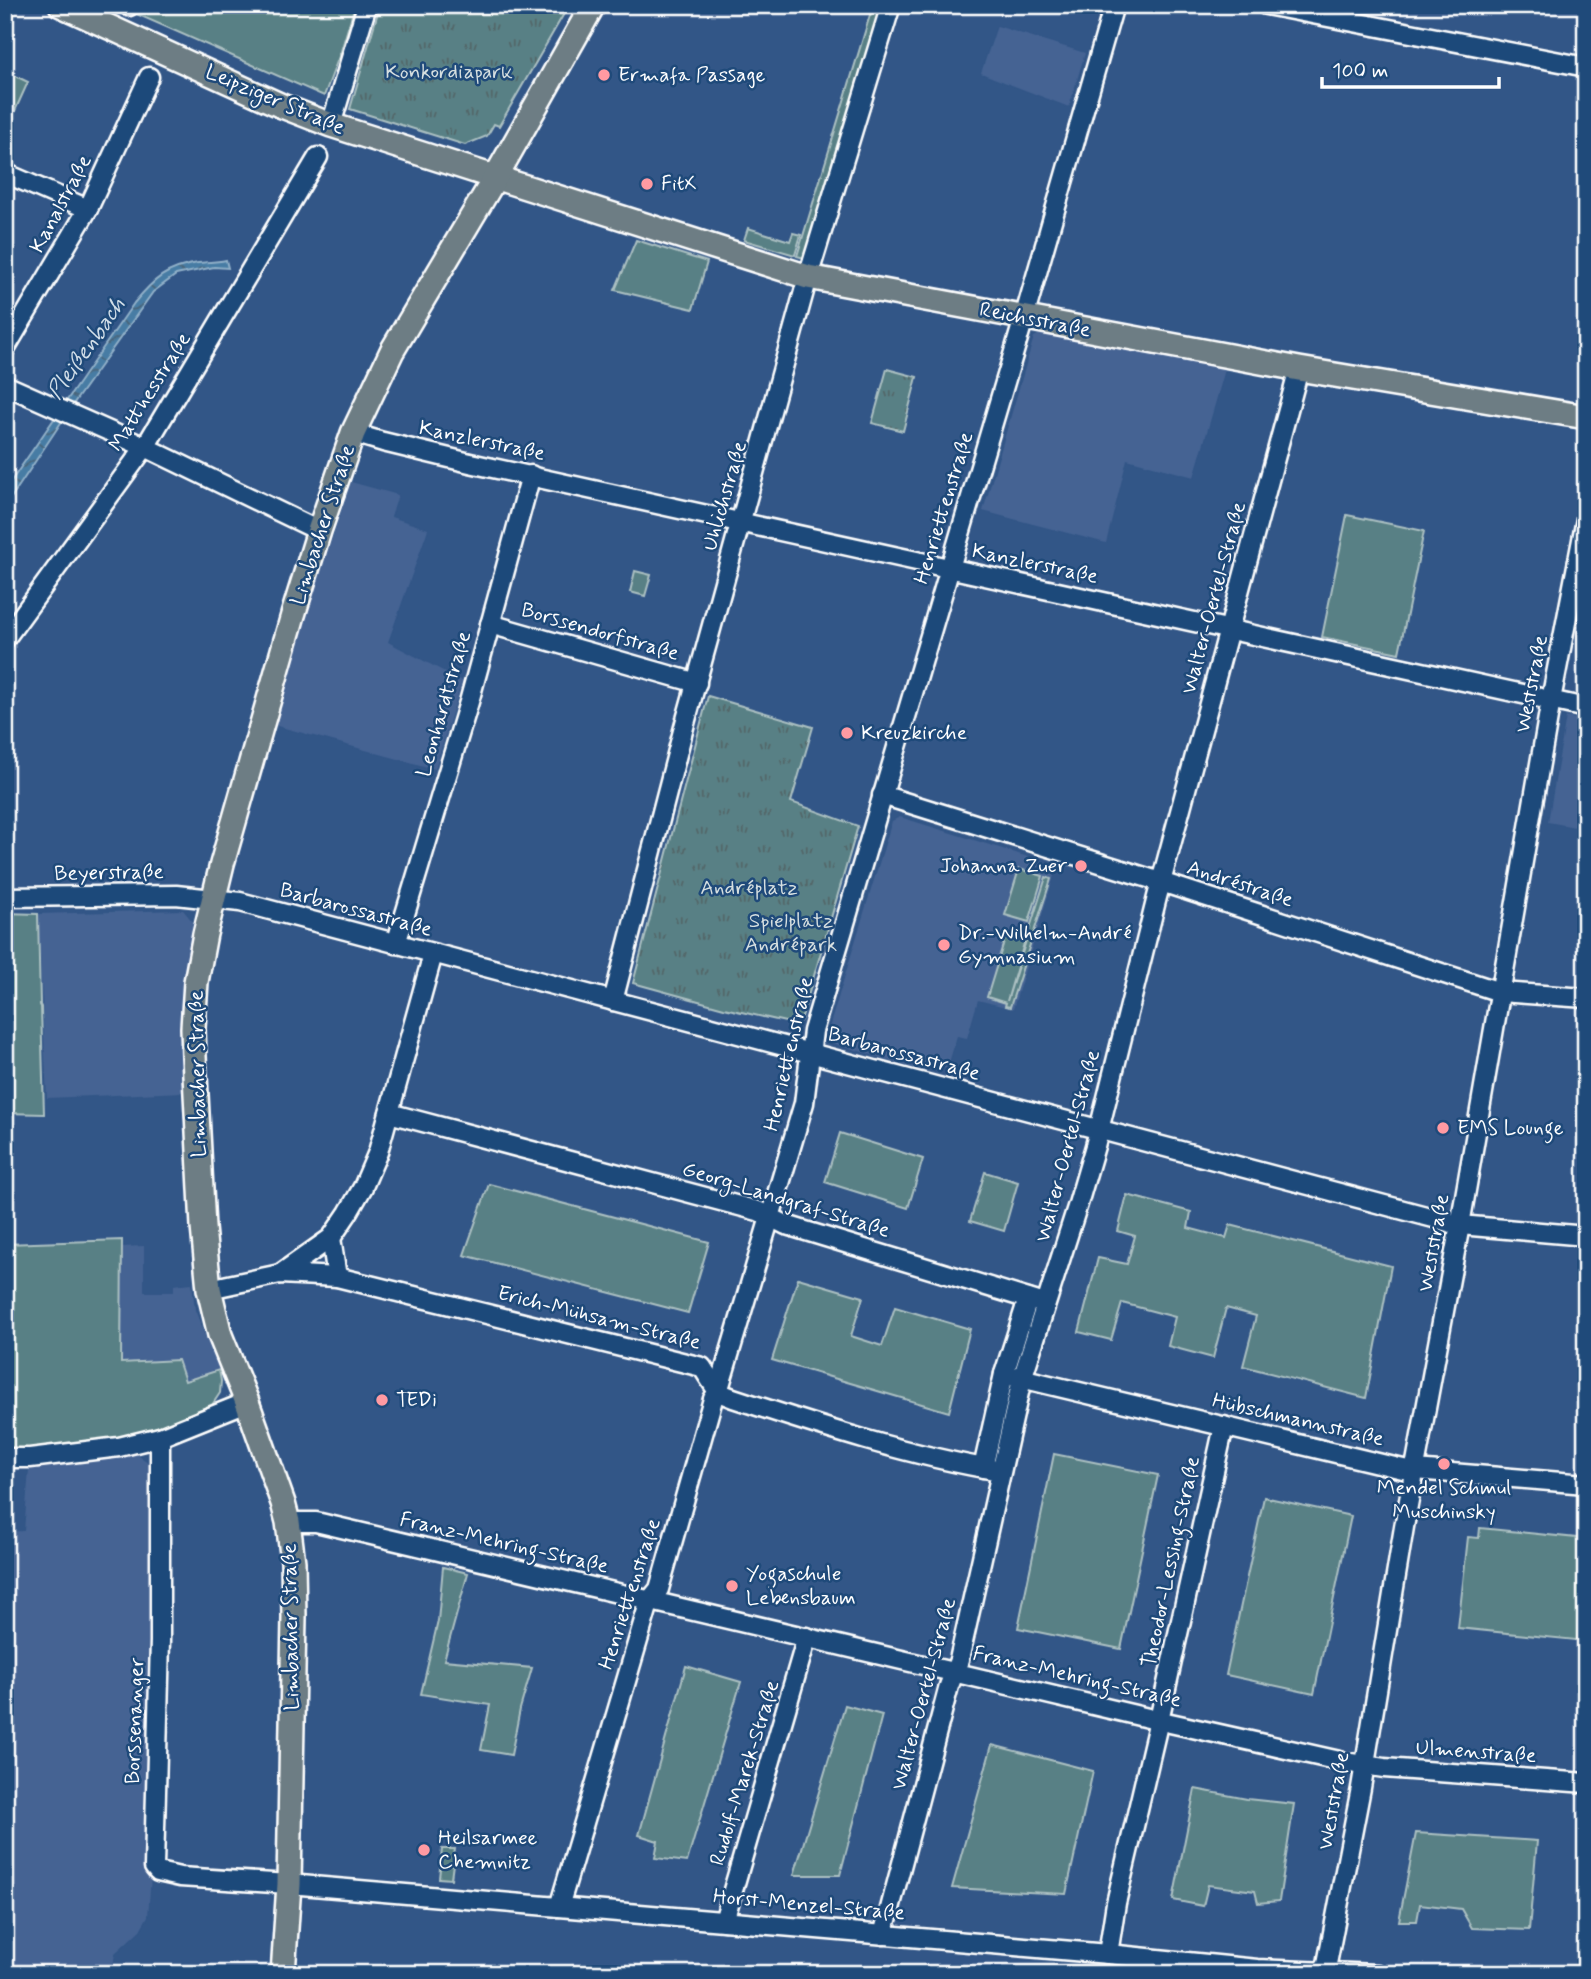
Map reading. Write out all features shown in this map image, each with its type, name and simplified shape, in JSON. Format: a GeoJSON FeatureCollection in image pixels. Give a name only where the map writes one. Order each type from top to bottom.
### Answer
{"type":"FeatureCollection","features":[{"type":"Feature","properties":{"kind":"main road","name":"Leipziger Straße"},"geometry":{"type":"LineString","coordinates":[[61,5],[282,106],[331,125],[495,178]]}},
{"type":"Feature","properties":{"kind":"main road","name":"Limbacher Straße"},"geometry":{"type":"LineString","coordinates":[[284,1974],[289,1884],[293,1562],[288,1522],[247,1402],[220,1335],[209,1289],[203,1227],[193,1028],[196,982],[214,899],[256,741],[319,531],[353,433],[392,351],[495,178],[593,5]]}},
{"type":"Feature","properties":{"kind":"main road","name":"Reichsstraße"},"geometry":{"type":"LineString","coordinates":[[495,178],[808,277],[1299,369],[1586,417]]}},
{"type":"Feature","properties":{"kind":"street"},"geometry":{"type":"LineString","coordinates":[[331,125],[368,5]]}},
{"type":"Feature","properties":{"kind":"street","name":"Uhlichstraße"},"geometry":{"type":"LineString","coordinates":[[613,1001],[808,277],[891,5]]}},
{"type":"Feature","properties":{"kind":"street","name":"Henriettenstraße"},"geometry":{"type":"LineString","coordinates":[[559,1907],[650,1600],[659,1589],[713,1399],[718,1392],[804,1103],[814,1031],[1114,5]]}},
{"type":"Feature","properties":{"kind":"street"},"geometry":{"type":"LineString","coordinates":[[1266,5],[1586,67]]}},
{"type":"Feature","properties":{"kind":"street","name":"Kanalstraße"},"geometry":{"type":"LineString","coordinates":[[5,349],[88,209],[149,77]]}},
{"type":"Feature","properties":{"kind":"street","name":"Matthesstraße"},"geometry":{"type":"LineString","coordinates":[[5,639],[145,447],[318,157]]}},
{"type":"Feature","properties":{"kind":"street"},"geometry":{"type":"LineString","coordinates":[[5,173],[88,209]]}},
{"type":"Feature","properties":{"kind":"street","name":"Walter-Oertel-Straße"},"geometry":{"type":"LineString","coordinates":[[883,1935],[949,1686],[960,1660],[977,1584],[1004,1374],[1079,1204],[1161,882],[1299,369]]}},
{"type":"Feature","properties":{"kind":"street"},"geometry":{"type":"LineString","coordinates":[[5,384],[145,447],[319,531]]}},
{"type":"Feature","properties":{"kind":"street","name":"Kanzlerstraße"},"geometry":{"type":"LineString","coordinates":[[353,433],[383,442],[950,569],[1586,708]]}},
{"type":"Feature","properties":{"kind":"street","name":"Leonhardtstraße"},"geometry":{"type":"LineString","coordinates":[[396,944],[466,714],[531,475]]}},
{"type":"Feature","properties":{"kind":"street","name":"Weststraße"},"geometry":{"type":"LineString","coordinates":[[1325,1973],[1586,519]]}},
{"type":"Feature","properties":{"kind":"street","name":"Borssendorfstraße"},"geometry":{"type":"LineString","coordinates":[[490,624],[697,683]]}},
{"type":"Feature","properties":{"kind":"street","name":"Andréstraße"},"geometry":{"type":"LineString","coordinates":[[883,796],[1161,882],[1500,992],[1586,998]]}},
{"type":"Feature","properties":{"kind":"street","name":"Beyerstraße"},"geometry":{"type":"LineString","coordinates":[[5,897],[176,895],[214,899]]}},
{"type":"Feature","properties":{"kind":"street","name":"Barbarossastraße"},"geometry":{"type":"LineString","coordinates":[[214,899],[240,902],[1460,1225],[1586,1236]]}},
{"type":"Feature","properties":{"kind":"street"},"geometry":{"type":"LineString","coordinates":[[280,1274],[331,1238],[363,1187],[378,1152],[433,954]]}},
{"type":"Feature","properties":{"kind":"street","name":"Georg-Landgraf-Straße"},"geometry":{"type":"LineString","coordinates":[[389,1114],[758,1211],[798,1229],[1036,1301]]}},
{"type":"Feature","properties":{"kind":"street"},"geometry":{"type":"LineString","coordinates":[[331,1238],[337,1277]]}},
{"type":"Feature","properties":{"kind":"street","name":"Erich-Mühsam-Straße"},"geometry":{"type":"LineString","coordinates":[[209,1289],[280,1274],[337,1277],[702,1367],[718,1392]]}},
{"type":"Feature","properties":{"kind":"street","name":"Walter-Oertel-Straße"},"geometry":{"type":"LineString","coordinates":[[992,1469],[1022,1379],[1036,1301]]}},
{"type":"Feature","properties":{"kind":"street","name":"Hübschmannstraße"},"geometry":{"type":"LineString","coordinates":[[1004,1374],[1416,1471],[1586,1484]]}},
{"type":"Feature","properties":{"kind":"street"},"geometry":{"type":"LineString","coordinates":[[718,1392],[850,1435],[992,1469]]}},
{"type":"Feature","properties":{"kind":"street"},"geometry":{"type":"LineString","coordinates":[[5,1458],[70,1455],[119,1447],[160,1437],[247,1402]]}},
{"type":"Feature","properties":{"kind":"street","name":"Theodor-Lessing-Straße"},"geometry":{"type":"LineString","coordinates":[[1108,1954],[1116,1903],[1224,1426]]}},
{"type":"Feature","properties":{"kind":"street","name":"Borssenanger"},"geometry":{"type":"LineString","coordinates":[[160,1437],[160,1641],[153,1867],[158,1872],[180,1877],[289,1884]]}},
{"type":"Feature","properties":{"kind":"street","name":"Franz-Mehring-Straße"},"geometry":{"type":"LineString","coordinates":[[288,1522],[316,1522],[1364,1766]]}},
{"type":"Feature","properties":{"kind":"street","name":"Rudolf-Marek-Straße"},"geometry":{"type":"LineString","coordinates":[[724,1921],[807,1637]]}},
{"type":"Feature","properties":{"kind":"street","name":"Ulmenstraße"},"geometry":{"type":"LineString","coordinates":[[1364,1766],[1586,1783]]}},
{"type":"Feature","properties":{"kind":"street","name":"Horst-Menzel-Straße"},"geometry":{"type":"LineString","coordinates":[[289,1884],[1257,1969],[1377,1974]]}},
{"type":"Feature","properties":{"kind":"shaded area"},"geometry":{"type":"Polygon","coordinates":[[[997,26],[1085,53],[1069,107],[981,73],[997,26]]]}},
{"type":"Feature","properties":{"kind":"shaded area"},"geometry":{"type":"Polygon","coordinates":[[[1040,334],[1226,366],[1194,477],[1127,459],[1106,543],[983,511],[1034,337],[1040,334]]]}},
{"type":"Feature","properties":{"kind":"shaded area"},"geometry":{"type":"Polygon","coordinates":[[[351,482],[398,495],[391,517],[428,529],[388,642],[462,681],[435,769],[270,724],[351,482]]]}},
{"type":"Feature","properties":{"kind":"shaded area"},"geometry":{"type":"Polygon","coordinates":[[[1566,717],[1586,721],[1586,829],[1548,822],[1566,717]]]}},
{"type":"Feature","properties":{"kind":"shaded area","name":"Dr.-Wilhelm-André Gymnasium"},"geometry":{"type":"Polygon","coordinates":[[[900,817],[1057,866],[1013,1009],[978,1000],[967,1038],[957,1036],[947,1069],[927,1063],[924,1070],[825,1041],[892,821],[900,817]]]}},
{"type":"Feature","properties":{"kind":"shaded area"},"geometry":{"type":"Polygon","coordinates":[[[183,910],[193,922],[181,995],[183,1092],[47,1098],[38,914],[183,910]]]}},
{"type":"Feature","properties":{"kind":"shaded area"},"geometry":{"type":"Polygon","coordinates":[[[144,1246],[144,1292],[174,1292],[174,1285],[192,1283],[195,1310],[219,1370],[185,1381],[178,1360],[121,1363],[122,1247],[144,1246]]]}},
{"type":"Feature","properties":{"kind":"shaded area"},"geometry":{"type":"Polygon","coordinates":[[[131,1451],[148,1462],[152,1468],[151,1876],[148,1916],[140,1930],[115,1953],[112,1974],[5,1974],[5,1532],[24,1531],[30,1458],[131,1451]]]}},
{"type":"Feature","properties":{"kind":"green space"},"geometry":{"type":"Polygon","coordinates":[[[135,5],[355,5],[324,96],[134,13],[135,5]]]}},
{"type":"Feature","properties":{"kind":"green space","name":"Konkordiapark"},"geometry":{"type":"Polygon","coordinates":[[[380,5],[569,5],[499,126],[494,124],[487,136],[465,145],[350,109],[380,5]]]}},
{"type":"Feature","properties":{"kind":"green space"},"geometry":{"type":"Polygon","coordinates":[[[873,5],[882,5],[808,259],[797,256],[873,5]]]}},
{"type":"Feature","properties":{"kind":"green space"},"geometry":{"type":"Polygon","coordinates":[[[5,71],[28,82],[5,133],[5,71]]]}},
{"type":"Feature","properties":{"kind":"green space"},"geometry":{"type":"Polygon","coordinates":[[[748,228],[790,241],[793,233],[801,235],[795,255],[744,240],[748,228]]]}},
{"type":"Feature","properties":{"kind":"green space"},"geometry":{"type":"Polygon","coordinates":[[[636,240],[707,262],[693,309],[615,290],[636,240]]]}},
{"type":"Feature","properties":{"kind":"green space"},"geometry":{"type":"Polygon","coordinates":[[[887,369],[917,377],[903,431],[872,423],[887,369]]]}},
{"type":"Feature","properties":{"kind":"green space"},"geometry":{"type":"Polygon","coordinates":[[[1347,515],[1424,531],[1399,653],[1322,637],[1347,515]]]}},
{"type":"Feature","properties":{"kind":"green space"},"geometry":{"type":"Polygon","coordinates":[[[635,571],[651,575],[645,596],[630,592],[635,571]]]}},
{"type":"Feature","properties":{"kind":"green space","name":"Andréplatz"},"geometry":{"type":"Polygon","coordinates":[[[708,696],[813,727],[791,802],[858,826],[801,1020],[794,1024],[633,983],[708,696]]]}},
{"type":"Feature","properties":{"kind":"green space"},"geometry":{"type":"Polygon","coordinates":[[[1019,869],[1043,876],[1029,922],[1005,915],[1019,869]]]}},
{"type":"Feature","properties":{"kind":"green space"},"geometry":{"type":"Polygon","coordinates":[[[1046,877],[1051,879],[1010,1007],[1005,1006],[1006,1003],[987,997],[1006,935],[1025,940],[1007,1001],[1046,877]]]}},
{"type":"Feature","properties":{"kind":"green space"},"geometry":{"type":"Polygon","coordinates":[[[5,913],[38,914],[44,1114],[5,1113],[5,913]]]}},
{"type":"Feature","properties":{"kind":"green space"},"geometry":{"type":"Polygon","coordinates":[[[840,1133],[923,1159],[908,1208],[825,1182],[840,1133]]]}},
{"type":"Feature","properties":{"kind":"green space"},"geometry":{"type":"Polygon","coordinates":[[[985,1172],[1018,1182],[1004,1231],[970,1221],[985,1172]]]}},
{"type":"Feature","properties":{"kind":"green space"},"geometry":{"type":"Polygon","coordinates":[[[489,1184],[709,1242],[688,1313],[464,1255],[489,1184]]]}},
{"type":"Feature","properties":{"kind":"green space"},"geometry":{"type":"Polygon","coordinates":[[[1127,1195],[1191,1212],[1188,1228],[1226,1238],[1230,1225],[1391,1266],[1366,1398],[1243,1366],[1256,1316],[1226,1308],[1213,1358],[1168,1346],[1175,1317],[1122,1303],[1111,1340],[1079,1332],[1098,1258],[1127,1264],[1135,1236],[1118,1231],[1127,1195]]]}},
{"type":"Feature","properties":{"kind":"green space"},"geometry":{"type":"Polygon","coordinates":[[[122,1240],[121,1363],[178,1360],[185,1381],[219,1370],[220,1393],[212,1405],[160,1437],[5,1458],[5,1244],[122,1240]]]}},
{"type":"Feature","properties":{"kind":"green space"},"geometry":{"type":"Polygon","coordinates":[[[798,1278],[863,1297],[851,1336],[882,1346],[895,1307],[970,1329],[949,1412],[772,1360],[798,1278]]]}},
{"type":"Feature","properties":{"kind":"green space"},"geometry":{"type":"Polygon","coordinates":[[[1054,1454],[1158,1475],[1121,1649],[1018,1628],[1054,1454]]]}},
{"type":"Feature","properties":{"kind":"green space"},"geometry":{"type":"Polygon","coordinates":[[[1264,1497],[1351,1516],[1314,1694],[1226,1675],[1264,1497]]]}},
{"type":"Feature","properties":{"kind":"green space"},"geometry":{"type":"Polygon","coordinates":[[[1480,1528],[1586,1539],[1586,1641],[1458,1628],[1468,1537],[1479,1538],[1480,1528]]]}},
{"type":"Feature","properties":{"kind":"green space"},"geometry":{"type":"Polygon","coordinates":[[[443,1567],[468,1573],[444,1660],[532,1668],[511,1755],[481,1750],[490,1705],[421,1694],[438,1621],[443,1567]]]}},
{"type":"Feature","properties":{"kind":"green space"},"geometry":{"type":"Polygon","coordinates":[[[686,1666],[741,1682],[687,1862],[655,1858],[658,1841],[639,1835],[686,1666]]]}},
{"type":"Feature","properties":{"kind":"green space"},"geometry":{"type":"Polygon","coordinates":[[[845,1705],[882,1715],[840,1875],[794,1875],[845,1705]]]}},
{"type":"Feature","properties":{"kind":"green space"},"geometry":{"type":"Polygon","coordinates":[[[992,1745],[1093,1771],[1066,1894],[952,1888],[992,1745]]]}},
{"type":"Feature","properties":{"kind":"green space"},"geometry":{"type":"Polygon","coordinates":[[[1195,1789],[1294,1804],[1279,1901],[1258,1903],[1255,1891],[1208,1885],[1203,1906],[1173,1900],[1195,1789]]]}},
{"type":"Feature","properties":{"kind":"green space"},"geometry":{"type":"Polygon","coordinates":[[[1416,1833],[1537,1841],[1529,1930],[1472,1928],[1461,1909],[1420,1904],[1417,1921],[1399,1921],[1416,1833]]]}},
{"type":"Feature","properties":{"kind":"green space"},"geometry":{"type":"Polygon","coordinates":[[[442,1849],[455,1849],[451,1879],[439,1878],[442,1849]]]}},
{"type":"Feature","properties":{"kind":"water"},"geometry":{"type":"Polygon","coordinates":[[[226,260],[228,268],[214,267],[176,275],[153,292],[76,400],[5,507],[5,490],[141,295],[155,281],[177,268],[226,260]]]}},
{"type":"Feature","properties":{"kind":"place","name":"Ermafa Passage"},"geometry":{"type":"Point","coordinates":[604,75]}},
{"type":"Feature","properties":{"kind":"place","name":"FitX"},"geometry":{"type":"Point","coordinates":[647,184]}},
{"type":"Feature","properties":{"kind":"place","name":"Kreuzkirche"},"geometry":{"type":"Point","coordinates":[847,733]}},
{"type":"Feature","properties":{"kind":"place","name":"Johanna Zuer"},"geometry":{"type":"Point","coordinates":[1081,866]}},
{"type":"Feature","properties":{"kind":"place","name":"Dr.-Wilhelm-André Gymnasium"},"geometry":{"type":"Point","coordinates":[944,945]}},
{"type":"Feature","properties":{"kind":"place","name":"EMS Lounge"},"geometry":{"type":"Point","coordinates":[1443,1128]}},
{"type":"Feature","properties":{"kind":"place","name":"TEDi"},"geometry":{"type":"Point","coordinates":[382,1400]}},
{"type":"Feature","properties":{"kind":"place","name":"Mendel Schmul Muschinsky"},"geometry":{"type":"Point","coordinates":[1444,1464]}},
{"type":"Feature","properties":{"kind":"place","name":"Yogaschule Lebensbaum"},"geometry":{"type":"Point","coordinates":[732,1586]}},
{"type":"Feature","properties":{"kind":"place","name":"Heilsarmee Chemnitz"},"geometry":{"type":"Point","coordinates":[424,1850]}},
{"type":"Feature","properties":{"kind":"water label","name":"Pleißenbach"},"geometry":{"type":"Point","coordinates":[87,349]}},
{"type":"Feature","properties":{"kind":"park label","name":"Spielplatz Andrépark"},"geometry":{"type":"Point","coordinates":[791,933]}}]}
